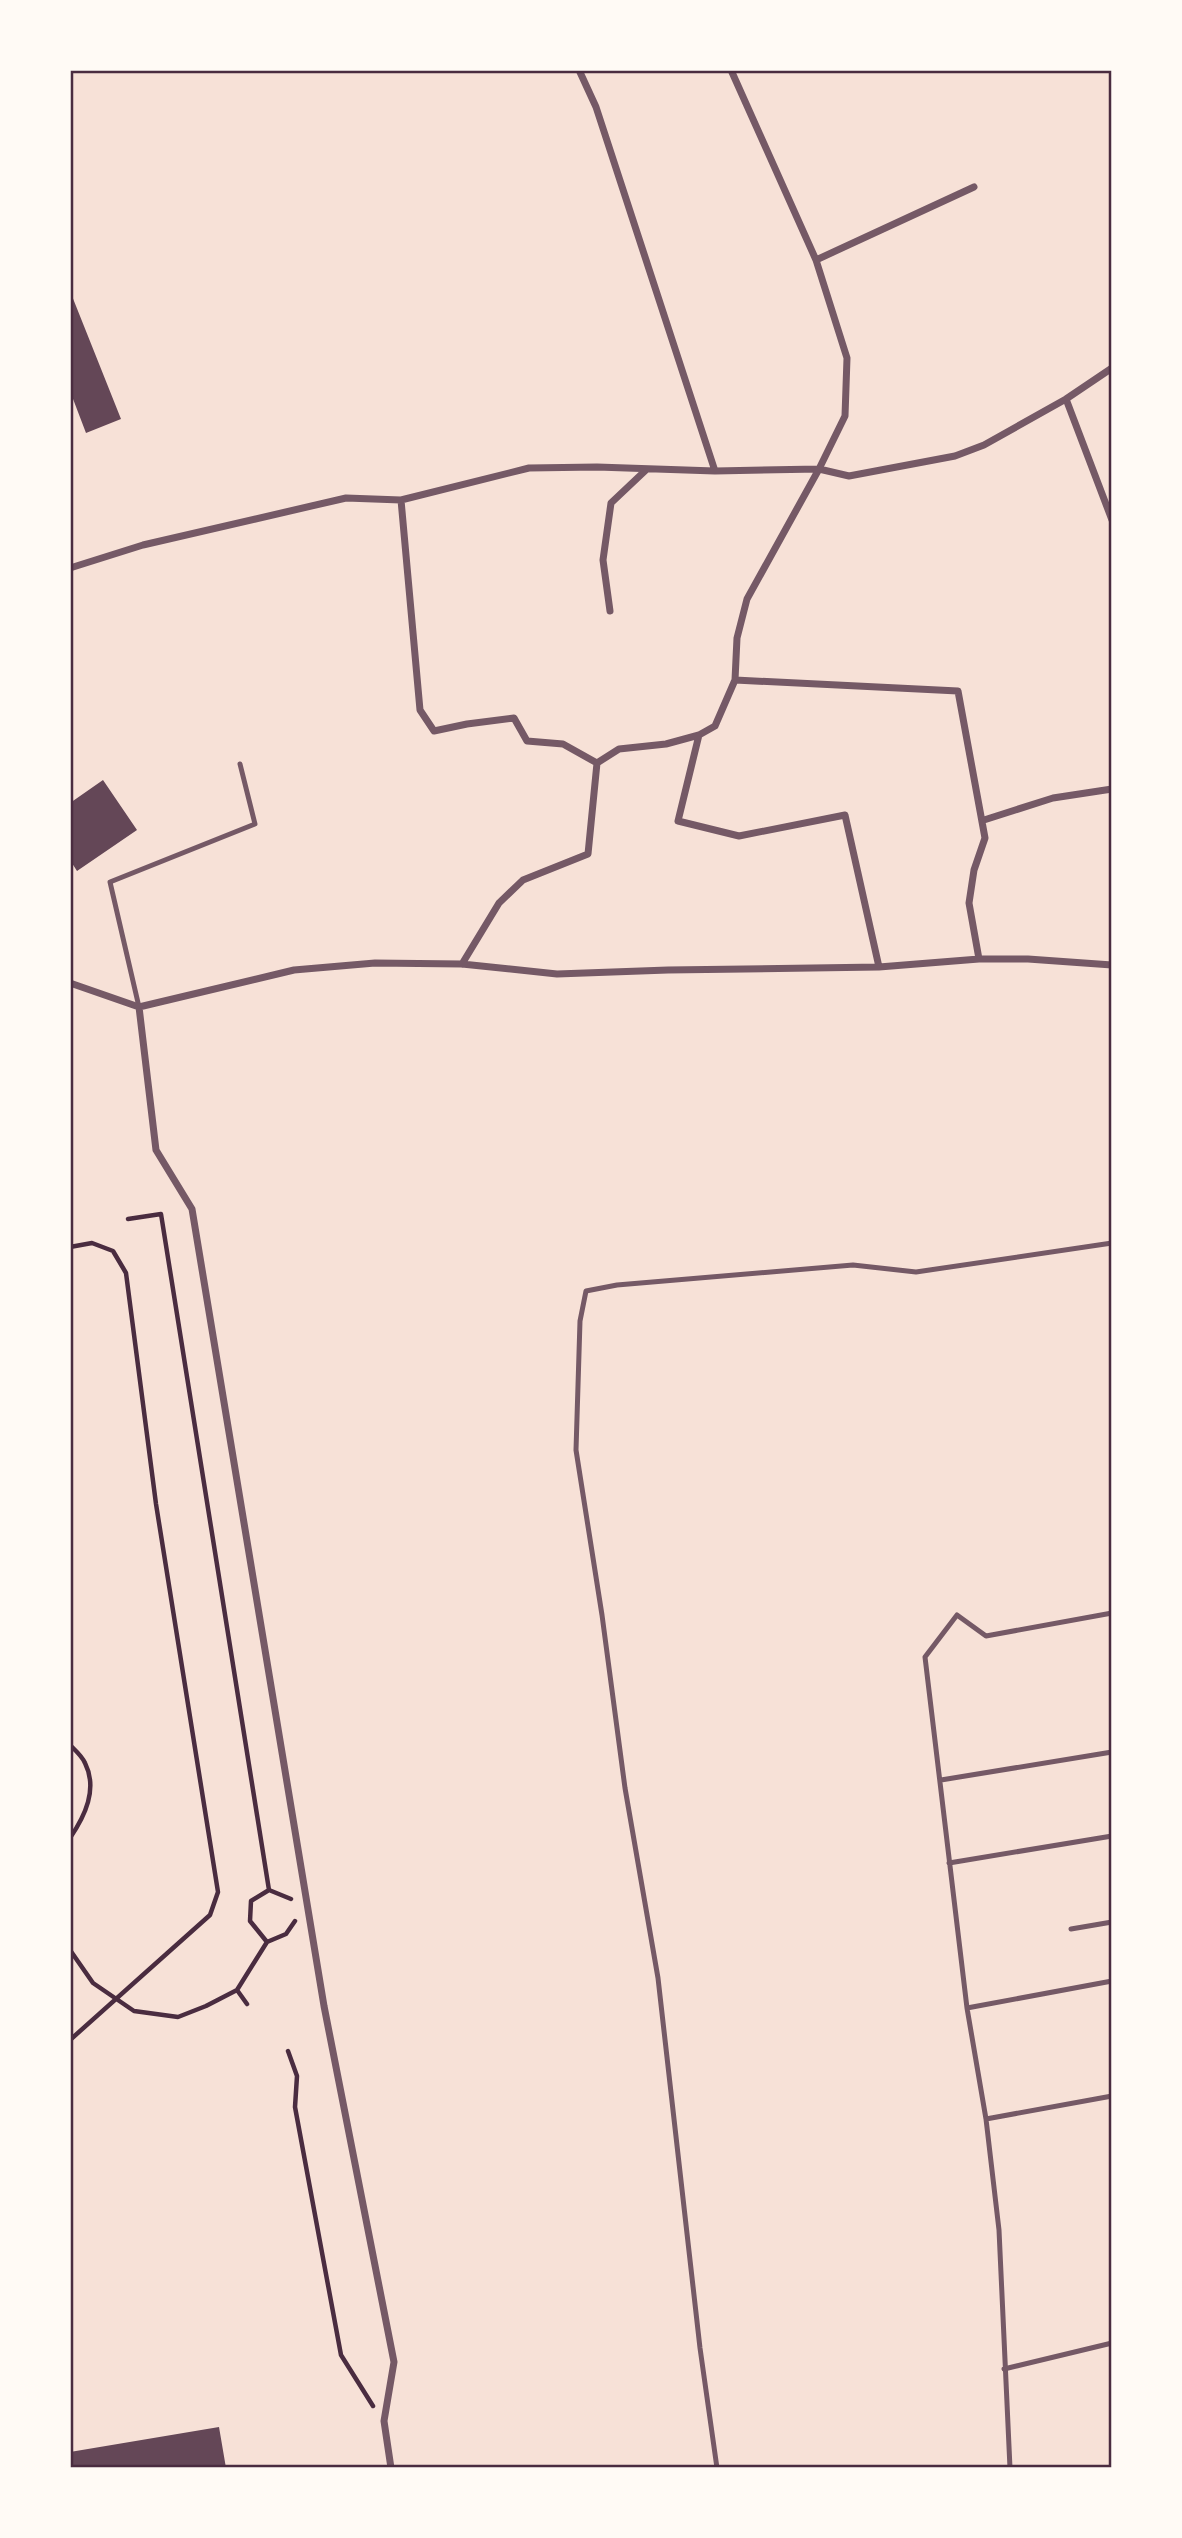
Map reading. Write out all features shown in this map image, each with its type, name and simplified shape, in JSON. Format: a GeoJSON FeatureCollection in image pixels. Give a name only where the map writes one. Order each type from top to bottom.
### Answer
{"type":"FeatureCollection","features":[{"type":"Feature","properties":{"kind":"street"},"geometry":{"type":"LineString","coordinates":[[579,70],[596,107],[715,471]]}},
{"type":"Feature","properties":{"kind":"street"},"geometry":{"type":"LineString","coordinates":[[597,763],[619,749],[666,744],[699,735],[715,726],[734,680],[737,638],[747,599],[819,469],[845,416],[847,358],[816,260],[731,70]]}},
{"type":"Feature","properties":{"kind":"street"},"geometry":{"type":"LineString","coordinates":[[816,260],[974,187]]}},
{"type":"Feature","properties":{"kind":"street"},"geometry":{"type":"LineString","coordinates":[[70,568],[143,545],[345,498],[401,500],[529,468],[715,471],[819,469],[849,476],[955,456],[984,445],[1066,399],[1112,368]]}},
{"type":"Feature","properties":{"kind":"street"},"geometry":{"type":"LineString","coordinates":[[1066,399],[1112,520]]}},
{"type":"Feature","properties":{"kind":"street"},"geometry":{"type":"LineString","coordinates":[[610,611],[603,560],[611,503],[647,469]]}},
{"type":"Feature","properties":{"kind":"street"},"geometry":{"type":"LineString","coordinates":[[401,500],[419,710],[434,731],[514,718],[527,741],[563,744],[597,763]]}},
{"type":"Feature","properties":{"kind":"street"},"geometry":{"type":"LineString","coordinates":[[734,680],[958,691],[984,820],[985,838],[974,870],[969,903],[979,959]]}},
{"type":"Feature","properties":{"kind":"street"},"geometry":{"type":"LineString","coordinates":[[699,735],[678,821],[739,836],[845,815],[879,967]]}},
{"type":"Feature","properties":{"kind":"street"},"geometry":{"type":"LineString","coordinates":[[463,964],[499,903],[523,880],[588,854],[597,763]]}},
{"type":"Feature","properties":{"kind":"street"},"geometry":{"type":"LineString","coordinates":[[984,820],[1053,798],[1112,789]]}},
{"type":"Feature","properties":{"kind":"street"},"geometry":{"type":"LineString","coordinates":[[70,983],[139,1007],[294,970],[375,963],[463,964],[557,974],[879,967],[979,959],[1028,959],[1112,965]]}},
{"type":"Feature","properties":{"kind":"street"},"geometry":{"type":"LineString","coordinates":[[139,1007],[156,1150],[192,1209],[324,2006],[394,2362],[384,2421],[391,2468]]}},
{"type":"Feature","properties":{"kind":"lane"},"geometry":{"type":"LineString","coordinates":[[139,1007],[110,882],[255,824],[240,764]]}},
{"type":"Feature","properties":{"kind":"lane"},"geometry":{"type":"LineString","coordinates":[[718,2468],[700,2348],[658,1978],[625,1788],[576,1450],[580,1321],[586,1291],[617,1285],[853,1265],[916,1272],[1112,1242]]}},
{"type":"Feature","properties":{"kind":"lane"},"geometry":{"type":"LineString","coordinates":[[1010,2468],[999,2230],[986,2119],[967,2008],[925,1657],[957,1615],[986,1636],[1112,1613]]}},
{"type":"Feature","properties":{"kind":"lane"},"geometry":{"type":"LineString","coordinates":[[941,1780],[1112,1752]]}},
{"type":"Feature","properties":{"kind":"lane"},"geometry":{"type":"LineString","coordinates":[[949,1863],[1112,1836]]}},
{"type":"Feature","properties":{"kind":"lane"},"geometry":{"type":"LineString","coordinates":[[1071,1929],[1112,1922]]}},
{"type":"Feature","properties":{"kind":"lane"},"geometry":{"type":"LineString","coordinates":[[967,2008],[1112,1981]]}},
{"type":"Feature","properties":{"kind":"lane"},"geometry":{"type":"LineString","coordinates":[[986,2119],[1112,2096]]}},
{"type":"Feature","properties":{"kind":"lane"},"geometry":{"type":"LineString","coordinates":[[1004,2369],[1112,2343]]}},
{"type":"Feature","properties":{"kind":"path"},"geometry":{"type":"LineString","coordinates":[[128,1219],[161,1214],[269,1890]]}},
{"type":"Feature","properties":{"kind":"path"},"geometry":{"type":"LineString","coordinates":[[70,1247],[92,1243],[113,1251],[126,1273],[156,1504],[218,1892],[210,1915],[70,2040]]}},
{"type":"Feature","properties":{"kind":"path"},"geometry":{"type":"LineString","coordinates":[[70,1745],[85,1762],[91,1788],[85,1816],[70,1838]]}},
{"type":"Feature","properties":{"kind":"path"},"geometry":{"type":"LineString","coordinates":[[70,1950],[93,1983],[134,2011],[177,2017],[237,1990],[267,1942],[286,1934],[296,1920],[291,1897],[269,1890],[251,1901],[250,1921],[267,1942]]}},
{"type":"Feature","properties":{"kind":"path"},"geometry":{"type":"LineString","coordinates":[[237,1990],[247,2004]]}},
{"type":"Feature","properties":{"kind":"path"},"geometry":{"type":"LineString","coordinates":[[288,2051],[297,2076],[295,2107],[341,2355],[384,2421]]}},
{"type":"Feature","properties":{"kind":"building"},"geometry":{"type":"Polygon","coordinates":[[[70,291],[121,419],[86,433],[70,391],[70,291]]]}},
{"type":"Feature","properties":{"kind":"building"},"geometry":{"type":"Polygon","coordinates":[[[103,780],[137,830],[77,871],[70,860],[70,803],[103,780]]]}},
{"type":"Feature","properties":{"kind":"building"},"geometry":{"type":"Polygon","coordinates":[[[219,2427],[226,2468],[70,2468],[70,2452],[219,2427]]]}}]}
